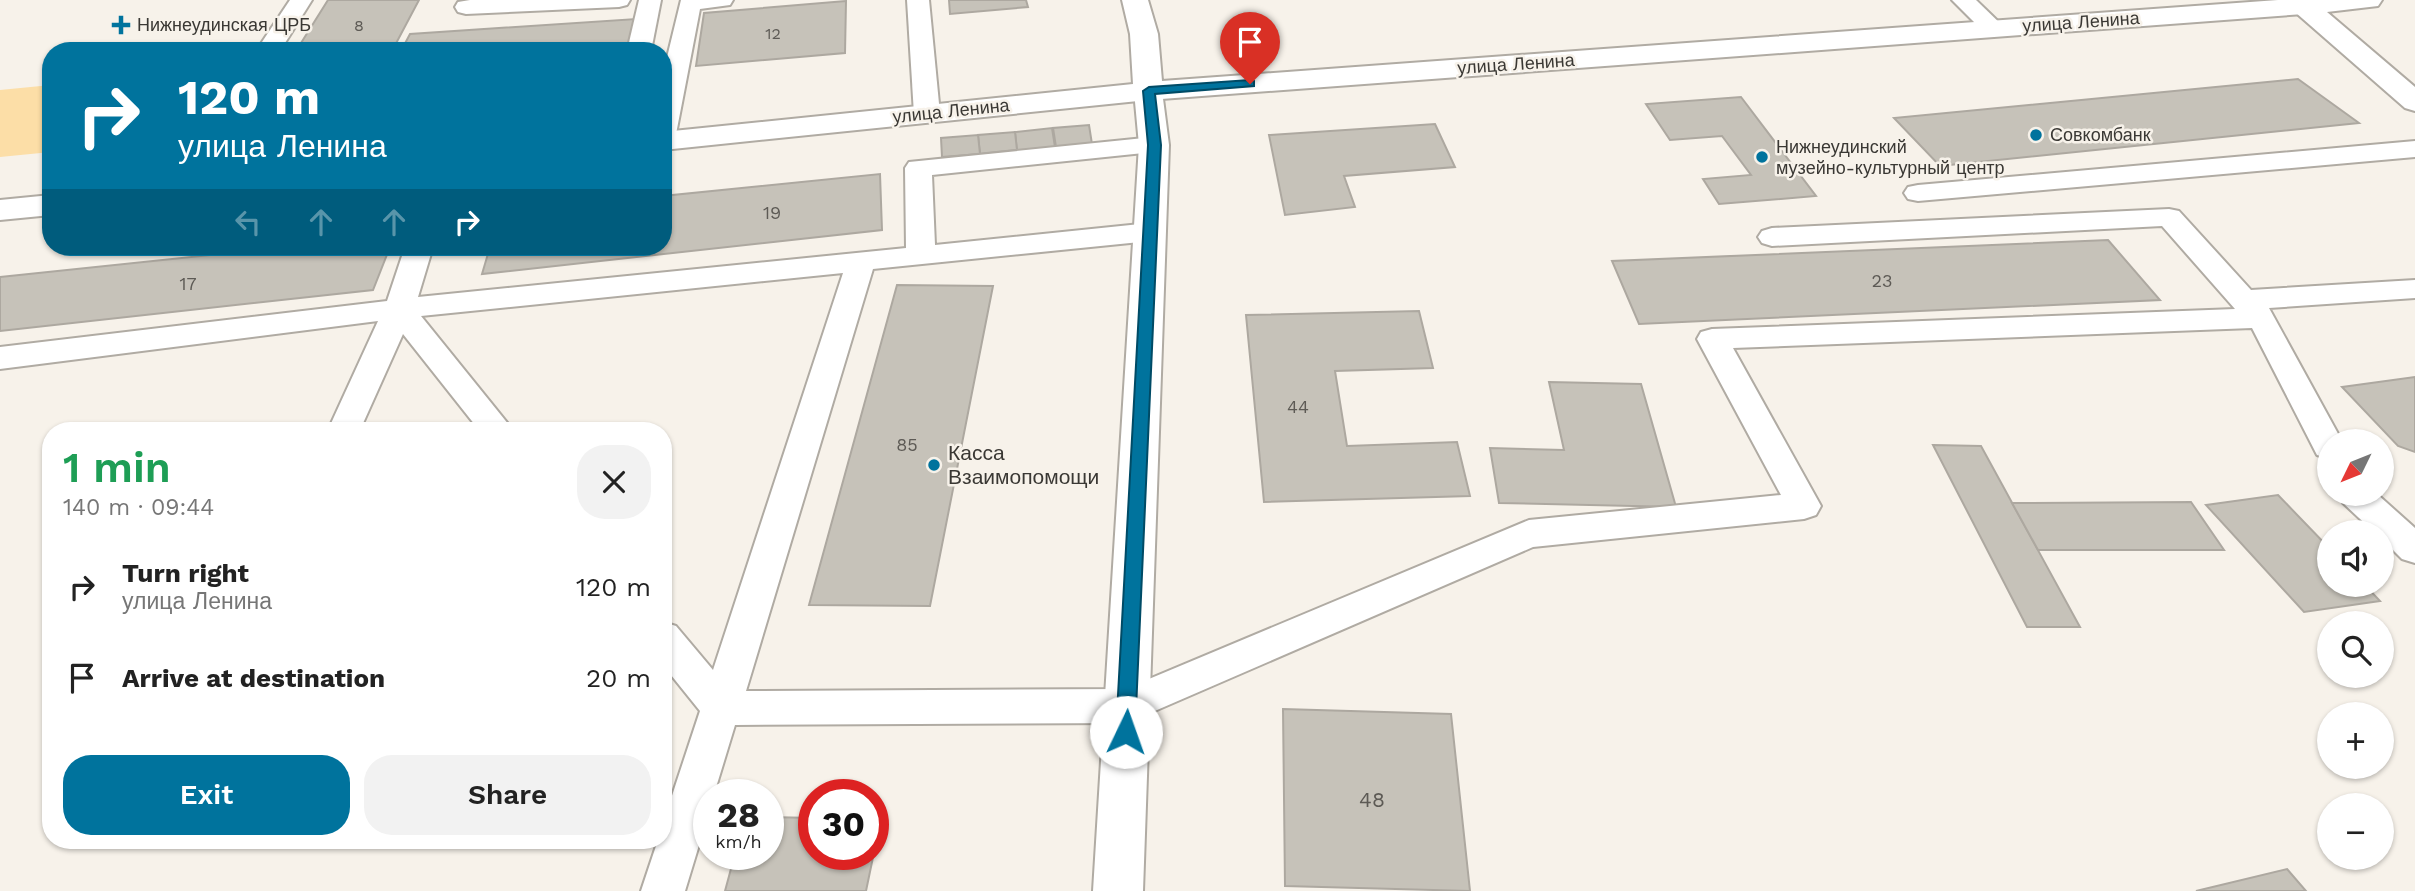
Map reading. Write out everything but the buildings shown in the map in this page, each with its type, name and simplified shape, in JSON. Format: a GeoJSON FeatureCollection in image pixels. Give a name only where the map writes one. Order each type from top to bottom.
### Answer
{"type":"FeatureCollection","features":[{"type":"Feature","properties":{"kind":"street"},"geometry":{"type":"LineString","coordinates":[[1118,891],[1154,145],[1144,34],[1135,0]]}},
{"type":"Feature","properties":{"kind":"street","name":"улица Ленина"},"geometry":{"type":"LineString","coordinates":[[672,140],[1149,91],[2369,0]]}},
{"type":"Feature","properties":{"kind":"street"},"geometry":{"type":"LineString","coordinates":[[2302,3],[2415,102]]}},
{"type":"Feature","properties":{"kind":"street"},"geometry":{"type":"LineString","coordinates":[[0,210],[42,206]]}},
{"type":"Feature","properties":{"kind":"lane"},"geometry":{"type":"LineString","coordinates":[[274,42],[301,0]]}},
{"type":"Feature","properties":{"kind":"lane"},"geometry":{"type":"LineString","coordinates":[[466,7],[619,0]]}},
{"type":"Feature","properties":{"kind":"lane"},"geometry":{"type":"LineString","coordinates":[[641,42],[650,0]]}},
{"type":"Feature","properties":{"kind":"lane"},"geometry":{"type":"LineString","coordinates":[[672,90],[690,3],[722,0]]}},
{"type":"Feature","properties":{"kind":"lane"},"geometry":{"type":"LineString","coordinates":[[918,0],[928,114]]}},
{"type":"Feature","properties":{"kind":"lane"},"geometry":{"type":"LineString","coordinates":[[1963,0],[1994,29]]}},
{"type":"Feature","properties":{"kind":"lane"},"geometry":{"type":"LineString","coordinates":[[921,256],[918,168],[1154,145]]}},
{"type":"Feature","properties":{"kind":"lane"},"geometry":{"type":"LineString","coordinates":[[1918,193],[2415,149]]}},
{"type":"Feature","properties":{"kind":"lane"},"geometry":{"type":"LineString","coordinates":[[1772,237],[2169,217],[2253,309],[2319,429]]}},
{"type":"Feature","properties":{"kind":"lane"},"geometry":{"type":"LineString","coordinates":[[0,358],[399,309],[1150,232]]}},
{"type":"Feature","properties":{"kind":"lane"},"geometry":{"type":"LineString","coordinates":[[348,422],[399,309],[416,256]]}},
{"type":"Feature","properties":{"kind":"lane"},"geometry":{"type":"LineString","coordinates":[[663,891],[861,262]]}},
{"type":"Feature","properties":{"kind":"lane"},"geometry":{"type":"LineString","coordinates":[[721,708],[1127,706],[1530,534],[1804,506],[1712,339],[2253,309],[2415,289]]}},
{"type":"Feature","properties":{"kind":"lane"},"geometry":{"type":"LineString","coordinates":[[399,309],[491,422]]}},
{"type":"Feature","properties":{"kind":"lane"},"geometry":{"type":"LineString","coordinates":[[2368,506],[2415,549]]}},
{"type":"Feature","properties":{"kind":"lane"},"geometry":{"type":"LineString","coordinates":[[672,648],[721,708]]}},
{"type":"Feature","properties":{"kind":"shaded area"},"geometry":{"type":"Polygon","coordinates":[[[42,86],[42,153],[0,157],[0,90],[42,86]]]}},
{"type":"Feature","properties":{"kind":"place","name":"Нижнеудинская ЦРБ"},"geometry":{"type":"Point","coordinates":[121,25]}},
{"type":"Feature","properties":{"kind":"place","name":"Совкомбанк"},"geometry":{"type":"Point","coordinates":[2036,135]}},
{"type":"Feature","properties":{"kind":"place","name":"Нижнеудинский музейно-культурный центр"},"geometry":{"type":"Point","coordinates":[1762,157]}},
{"type":"Feature","properties":{"kind":"place","name":"Касса Взаимопомощи"},"geometry":{"type":"Point","coordinates":[934,465]}},
{"type":"Feature","properties":{"kind":"route"},"geometry":{"type":"LineString","coordinates":[[1126,732],[1154,145],[1149,91],[1250,84]]}}]}
